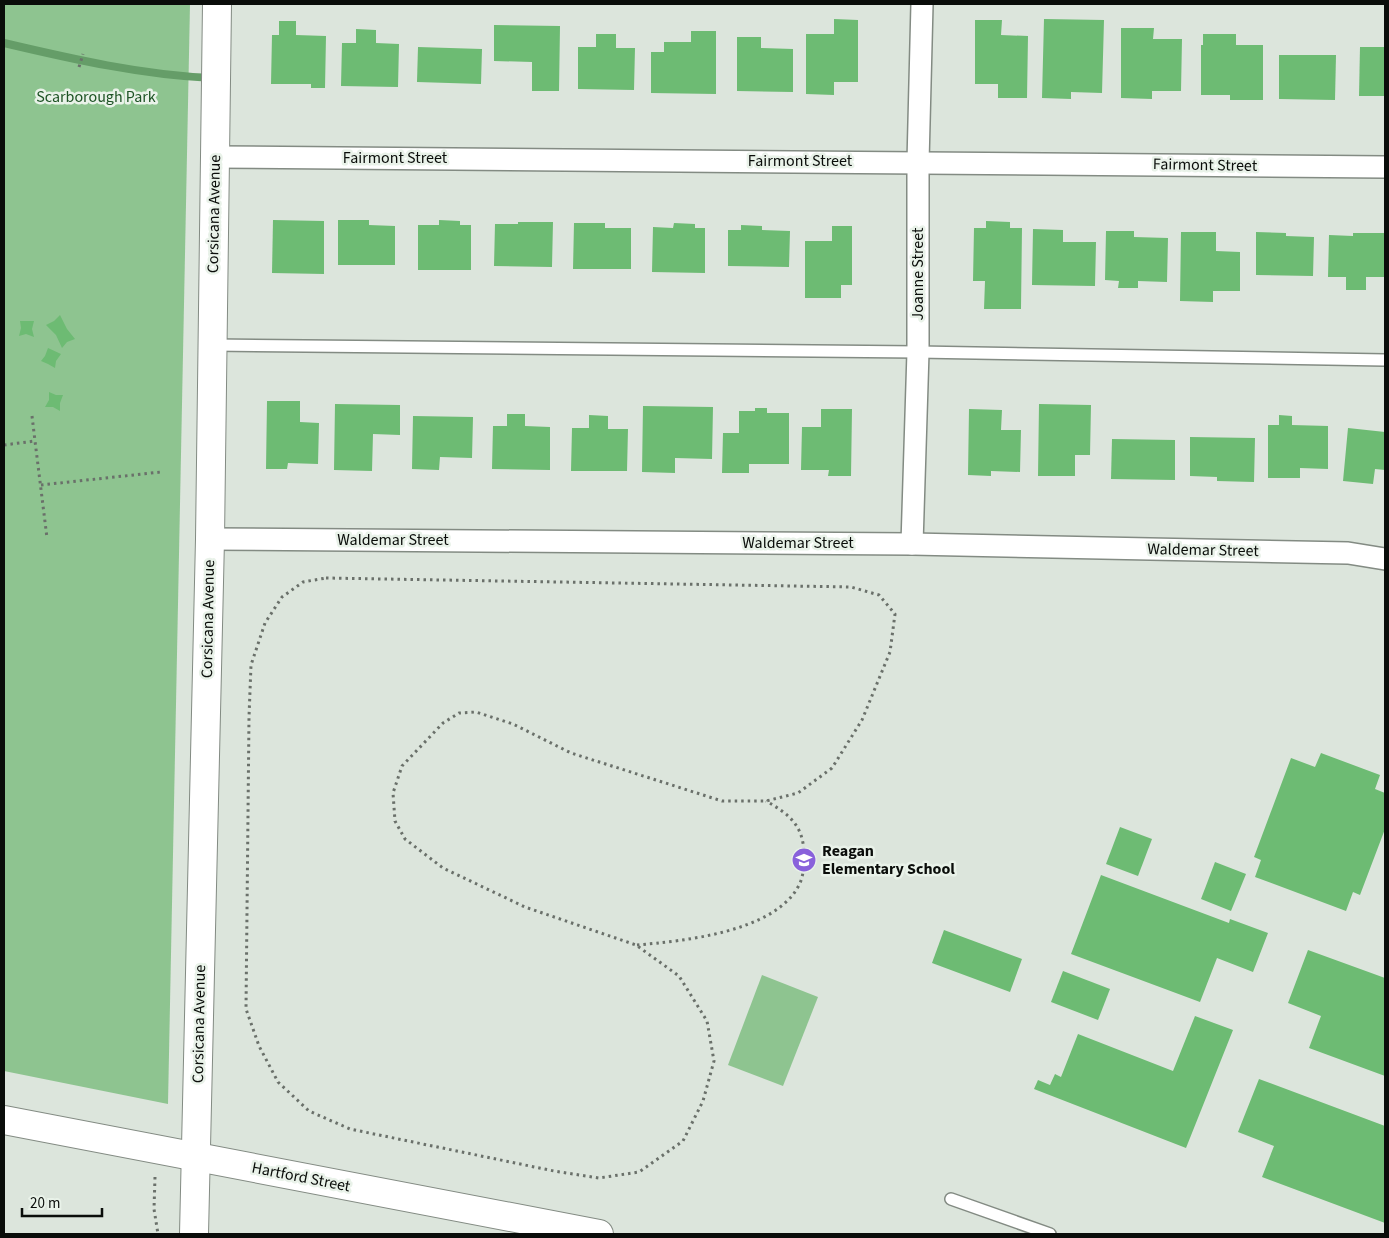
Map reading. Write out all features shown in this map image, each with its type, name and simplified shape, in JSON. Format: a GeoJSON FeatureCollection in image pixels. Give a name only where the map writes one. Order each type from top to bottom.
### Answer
{"type":"FeatureCollection","features":[{"type":"Feature","properties":{"kind":"street","name":"Corsicana Avenue"},"geometry":{"type":"LineString","coordinates":[[194,1234],[210,538],[217,4]]}},
{"type":"Feature","properties":{"kind":"street","name":"Joanne Street"},"geometry":{"type":"LineString","coordinates":[[912,544],[918,352],[918,162],[922,4]]}},
{"type":"Feature","properties":{"kind":"street","name":"Fairmont Street"},"geometry":{"type":"LineString","coordinates":[[215,157],[1385,167]]}},
{"type":"Feature","properties":{"kind":"street","name":"Waldemar Street"},"geometry":{"type":"LineString","coordinates":[[210,538],[912,544],[1348,553],[1385,558]]}},
{"type":"Feature","properties":{"kind":"street","name":"Hartford Street"},"geometry":{"type":"LineString","coordinates":[[4,1120],[562,1230],[599,1234]]}},
{"type":"Feature","properties":{"kind":"lane"},"geometry":{"type":"LineString","coordinates":[[212,345],[918,352],[1385,360]]}},
{"type":"Feature","properties":{"kind":"lane"},"geometry":{"type":"LineString","coordinates":[[951,1199],[1050,1234]]}},
{"type":"Feature","properties":{"kind":"path"},"geometry":{"type":"LineString","coordinates":[[79,68],[83,54]]}},
{"type":"Feature","properties":{"kind":"path"},"geometry":{"type":"LineString","coordinates":[[32,416],[47,538]]}},
{"type":"Feature","properties":{"kind":"path"},"geometry":{"type":"LineString","coordinates":[[4,445],[35,441]]}},
{"type":"Feature","properties":{"kind":"path"},"geometry":{"type":"LineString","coordinates":[[41,485],[161,472]]}},
{"type":"Feature","properties":{"kind":"path"},"geometry":{"type":"LineString","coordinates":[[326,578],[851,587],[879,595],[895,614],[890,652],[862,720],[832,768],[798,793],[766,801],[722,801],[571,753],[513,724],[476,712],[458,713],[443,723],[402,766],[393,793],[395,821],[405,839],[444,868],[525,907],[636,945],[679,976],[707,1021],[714,1061],[703,1101],[683,1141],[639,1172],[599,1178],[554,1171],[350,1130],[309,1111],[278,1082],[259,1046],[246,1009],[249,717],[252,666],[265,623],[282,597],[303,582],[326,578]]}},
{"type":"Feature","properties":{"kind":"path"},"geometry":{"type":"LineString","coordinates":[[636,945],[671,942],[713,934],[756,922],[780,908],[798,887],[804,867],[804,843],[796,824],[786,812],[766,801]]}},
{"type":"Feature","properties":{"kind":"path"},"geometry":{"type":"LineString","coordinates":[[155,1177],[154,1209],[158,1234]]}},
{"type":"Feature","properties":{"kind":"green space","name":"Scarborough Park"},"geometry":{"type":"Polygon","coordinates":[[[4,4],[190,4],[168,1104],[4,1071],[4,4]]]}},
{"type":"Feature","properties":{"kind":"green space"},"geometry":{"type":"Polygon","coordinates":[[[762,975],[818,997],[783,1086],[728,1065],[762,975]]]}},
{"type":"Feature","properties":{"kind":"building"},"geometry":{"type":"Polygon","coordinates":[[[834,19],[858,20],[858,82],[834,82],[834,95],[806,94],[806,34],[834,34],[834,19]]]}},
{"type":"Feature","properties":{"kind":"building"},"geometry":{"type":"Polygon","coordinates":[[[1044,19],[1104,20],[1102,93],[1071,92],[1071,99],[1042,98],[1044,19]]]}},
{"type":"Feature","properties":{"kind":"building"},"geometry":{"type":"Polygon","coordinates":[[[975,20],[1002,20],[1001,35],[1028,36],[1027,98],[998,98],[998,84],[975,84],[975,20]]]}},
{"type":"Feature","properties":{"kind":"building"},"geometry":{"type":"Polygon","coordinates":[[[279,21],[296,21],[296,35],[326,36],[325,88],[311,88],[311,84],[271,84],[272,35],[279,35],[279,21]]]}},
{"type":"Feature","properties":{"kind":"building"},"geometry":{"type":"Polygon","coordinates":[[[494,25],[560,26],[559,91],[532,91],[532,62],[494,61],[494,25]]]}},
{"type":"Feature","properties":{"kind":"building"},"geometry":{"type":"Polygon","coordinates":[[[1121,28],[1154,28],[1153,39],[1182,39],[1181,91],[1152,91],[1152,99],[1121,98],[1121,28]]]}},
{"type":"Feature","properties":{"kind":"building"},"geometry":{"type":"Polygon","coordinates":[[[356,29],[376,30],[376,43],[399,44],[398,87],[341,86],[342,43],[356,43],[356,29]]]}},
{"type":"Feature","properties":{"kind":"building"},"geometry":{"type":"Polygon","coordinates":[[[691,31],[716,31],[716,94],[651,93],[651,52],[664,52],[664,42],[691,42],[691,31]]]}},
{"type":"Feature","properties":{"kind":"building"},"geometry":{"type":"Polygon","coordinates":[[[596,34],[616,34],[616,48],[635,48],[634,90],[578,89],[578,47],[596,47],[596,34]]]}},
{"type":"Feature","properties":{"kind":"building"},"geometry":{"type":"Polygon","coordinates":[[[1203,34],[1236,34],[1236,45],[1263,45],[1263,100],[1230,100],[1230,95],[1201,95],[1201,45],[1203,45],[1203,34]]]}},
{"type":"Feature","properties":{"kind":"building"},"geometry":{"type":"Polygon","coordinates":[[[737,37],[761,37],[761,48],[793,49],[793,92],[737,91],[737,37]]]}},
{"type":"Feature","properties":{"kind":"building"},"geometry":{"type":"Polygon","coordinates":[[[418,47],[482,49],[481,84],[417,82],[418,47]]]}},
{"type":"Feature","properties":{"kind":"building"},"geometry":{"type":"Polygon","coordinates":[[[1360,47],[1385,47],[1385,96],[1359,96],[1360,47]]]}},
{"type":"Feature","properties":{"kind":"building"},"geometry":{"type":"Polygon","coordinates":[[[1279,55],[1336,55],[1335,100],[1279,99],[1279,55]]]}},
{"type":"Feature","properties":{"kind":"building"},"geometry":{"type":"Polygon","coordinates":[[[273,220],[324,221],[324,274],[272,273],[273,220]]]}},
{"type":"Feature","properties":{"kind":"building"},"geometry":{"type":"Polygon","coordinates":[[[338,220],[369,220],[369,225],[395,226],[395,265],[338,265],[338,220]]]}},
{"type":"Feature","properties":{"kind":"building"},"geometry":{"type":"Polygon","coordinates":[[[439,220],[460,221],[460,225],[471,225],[471,270],[418,270],[418,225],[439,225],[439,220]]]}},
{"type":"Feature","properties":{"kind":"building"},"geometry":{"type":"Polygon","coordinates":[[[986,221],[1010,222],[1010,228],[1022,228],[1021,309],[984,309],[985,281],[973,281],[974,228],[986,228],[986,221]]]}},
{"type":"Feature","properties":{"kind":"building"},"geometry":{"type":"Polygon","coordinates":[[[518,222],[553,222],[552,267],[494,266],[495,224],[518,224],[518,222]]]}},
{"type":"Feature","properties":{"kind":"building"},"geometry":{"type":"Polygon","coordinates":[[[574,223],[605,223],[605,228],[631,228],[631,269],[573,269],[574,223]]]}},
{"type":"Feature","properties":{"kind":"building"},"geometry":{"type":"Polygon","coordinates":[[[674,223],[695,224],[695,228],[705,228],[705,273],[652,272],[653,227],[673,228],[674,223]]]}},
{"type":"Feature","properties":{"kind":"building"},"geometry":{"type":"Polygon","coordinates":[[[741,225],[762,226],[762,230],[790,231],[789,267],[728,266],[728,230],[741,230],[741,225]]]}},
{"type":"Feature","properties":{"kind":"building"},"geometry":{"type":"Polygon","coordinates":[[[832,226],[852,226],[852,285],[841,285],[841,298],[805,298],[805,241],[832,241],[832,226]]]}},
{"type":"Feature","properties":{"kind":"building"},"geometry":{"type":"Polygon","coordinates":[[[1033,229],[1063,230],[1063,242],[1096,242],[1095,286],[1032,285],[1033,229]]]}},
{"type":"Feature","properties":{"kind":"building"},"geometry":{"type":"Polygon","coordinates":[[[1106,231],[1134,231],[1134,237],[1168,238],[1167,282],[1138,281],[1138,288],[1118,288],[1119,281],[1105,280],[1106,231]]]}},
{"type":"Feature","properties":{"kind":"building"},"geometry":{"type":"Polygon","coordinates":[[[1181,232],[1216,232],[1216,251],[1240,252],[1240,291],[1213,291],[1213,302],[1180,301],[1181,232]]]}},
{"type":"Feature","properties":{"kind":"building"},"geometry":{"type":"Polygon","coordinates":[[[1256,232],[1286,233],[1286,236],[1314,237],[1313,276],[1256,275],[1256,232]]]}},
{"type":"Feature","properties":{"kind":"building"},"geometry":{"type":"Polygon","coordinates":[[[1353,233],[1385,233],[1385,277],[1366,277],[1366,290],[1346,290],[1346,277],[1328,277],[1329,235],[1353,236],[1353,233]]]}},
{"type":"Feature","properties":{"kind":"building"},"geometry":{"type":"Polygon","coordinates":[[[60,315],[75,339],[67,342],[62,348],[56,335],[46,325],[60,315]]]}},
{"type":"Feature","properties":{"kind":"building"},"geometry":{"type":"Polygon","coordinates":[[[20,321],[34,321],[32,329],[34,337],[26,334],[19,336],[20,321]]]}},
{"type":"Feature","properties":{"kind":"building"},"geometry":{"type":"Polygon","coordinates":[[[48,348],[61,354],[56,361],[55,368],[41,361],[48,348]]]}},
{"type":"Feature","properties":{"kind":"building"},"geometry":{"type":"Polygon","coordinates":[[[49,392],[63,395],[60,411],[53,407],[45,407],[49,400],[49,392]]]}},
{"type":"Feature","properties":{"kind":"building"},"geometry":{"type":"Polygon","coordinates":[[[267,401],[300,401],[300,422],[319,423],[318,464],[288,463],[287,469],[266,469],[267,401]]]}},
{"type":"Feature","properties":{"kind":"building"},"geometry":{"type":"Polygon","coordinates":[[[335,404],[400,405],[400,435],[373,434],[372,471],[334,470],[335,404]]]}},
{"type":"Feature","properties":{"kind":"building"},"geometry":{"type":"Polygon","coordinates":[[[1039,404],[1091,405],[1090,455],[1075,455],[1075,476],[1038,476],[1039,404]]]}},
{"type":"Feature","properties":{"kind":"building"},"geometry":{"type":"Polygon","coordinates":[[[643,406],[713,407],[712,459],[675,458],[675,473],[642,472],[643,406]]]}},
{"type":"Feature","properties":{"kind":"building"},"geometry":{"type":"Polygon","coordinates":[[[755,408],[767,408],[767,413],[789,413],[789,464],[749,464],[749,473],[722,473],[723,433],[739,433],[739,411],[755,411],[755,408]]]}},
{"type":"Feature","properties":{"kind":"building"},"geometry":{"type":"Polygon","coordinates":[[[821,409],[852,409],[851,476],[828,476],[829,470],[801,470],[802,427],[821,427],[821,409]]]}},
{"type":"Feature","properties":{"kind":"building"},"geometry":{"type":"Polygon","coordinates":[[[969,409],[1002,410],[1001,430],[1021,430],[1020,472],[991,471],[991,476],[968,475],[969,409]]]}},
{"type":"Feature","properties":{"kind":"building"},"geometry":{"type":"Polygon","coordinates":[[[507,414],[525,414],[525,426],[550,427],[550,470],[492,469],[493,426],[507,426],[507,414]]]}},
{"type":"Feature","properties":{"kind":"building"},"geometry":{"type":"Polygon","coordinates":[[[589,415],[608,416],[608,429],[628,429],[627,471],[571,471],[572,428],[589,428],[589,415]]]}},
{"type":"Feature","properties":{"kind":"building"},"geometry":{"type":"Polygon","coordinates":[[[1279,415],[1292,416],[1292,425],[1328,426],[1328,469],[1300,468],[1300,478],[1268,478],[1268,425],[1279,425],[1279,415]]]}},
{"type":"Feature","properties":{"kind":"building"},"geometry":{"type":"Polygon","coordinates":[[[413,416],[473,417],[472,458],[440,457],[439,470],[412,469],[413,416]]]}},
{"type":"Feature","properties":{"kind":"building"},"geometry":{"type":"Polygon","coordinates":[[[1348,428],[1385,432],[1385,470],[1375,469],[1373,484],[1343,481],[1348,428]]]}},
{"type":"Feature","properties":{"kind":"building"},"geometry":{"type":"Polygon","coordinates":[[[1190,437],[1255,438],[1254,482],[1217,481],[1217,477],[1190,476],[1190,437]]]}},
{"type":"Feature","properties":{"kind":"building"},"geometry":{"type":"Polygon","coordinates":[[[1112,439],[1175,440],[1175,480],[1111,479],[1112,439]]]}},
{"type":"Feature","properties":{"kind":"building"},"geometry":{"type":"Polygon","coordinates":[[[1321,753],[1380,775],[1375,789],[1385,793],[1385,829],[1360,895],[1353,892],[1346,911],[1255,877],[1261,860],[1254,857],[1291,758],[1315,767],[1321,753]]]}},
{"type":"Feature","properties":{"kind":"building"},"geometry":{"type":"Polygon","coordinates":[[[1120,827],[1152,839],[1138,876],[1106,864],[1120,827]]]}},
{"type":"Feature","properties":{"kind":"building"},"geometry":{"type":"Polygon","coordinates":[[[1215,862],[1246,874],[1231,911],[1201,899],[1215,862]]]}},
{"type":"Feature","properties":{"kind":"building"},"geometry":{"type":"Polygon","coordinates":[[[1101,875],[1229,923],[1230,919],[1268,933],[1253,972],[1217,958],[1200,1002],[1071,954],[1101,875]]]}},
{"type":"Feature","properties":{"kind":"building"},"geometry":{"type":"Polygon","coordinates":[[[944,930],[1022,959],[1010,992],[932,963],[944,930]]]}},
{"type":"Feature","properties":{"kind":"building"},"geometry":{"type":"Polygon","coordinates":[[[1308,950],[1385,978],[1385,1076],[1309,1048],[1321,1016],[1288,1003],[1308,950]]]}},
{"type":"Feature","properties":{"kind":"building"},"geometry":{"type":"Polygon","coordinates":[[[1063,971],[1110,989],[1098,1020],[1051,1002],[1063,971]]]}},
{"type":"Feature","properties":{"kind":"building"},"geometry":{"type":"Polygon","coordinates":[[[1195,1016],[1233,1030],[1186,1148],[1034,1089],[1038,1080],[1050,1085],[1055,1074],[1061,1077],[1078,1034],[1173,1071],[1195,1016]]]}},
{"type":"Feature","properties":{"kind":"building"},"geometry":{"type":"Polygon","coordinates":[[[1259,1079],[1385,1126],[1385,1223],[1262,1177],[1274,1146],[1238,1132],[1259,1079]]]}},
{"type":"Feature","properties":{"kind":"waterway"},"geometry":{"type":"LineString","coordinates":[[4,43],[133,70],[212,78]]}},
{"type":"Feature","properties":{"kind":"place","name":"Reagan Elementary School"},"geometry":{"type":"Point","coordinates":[804,860]}}]}
